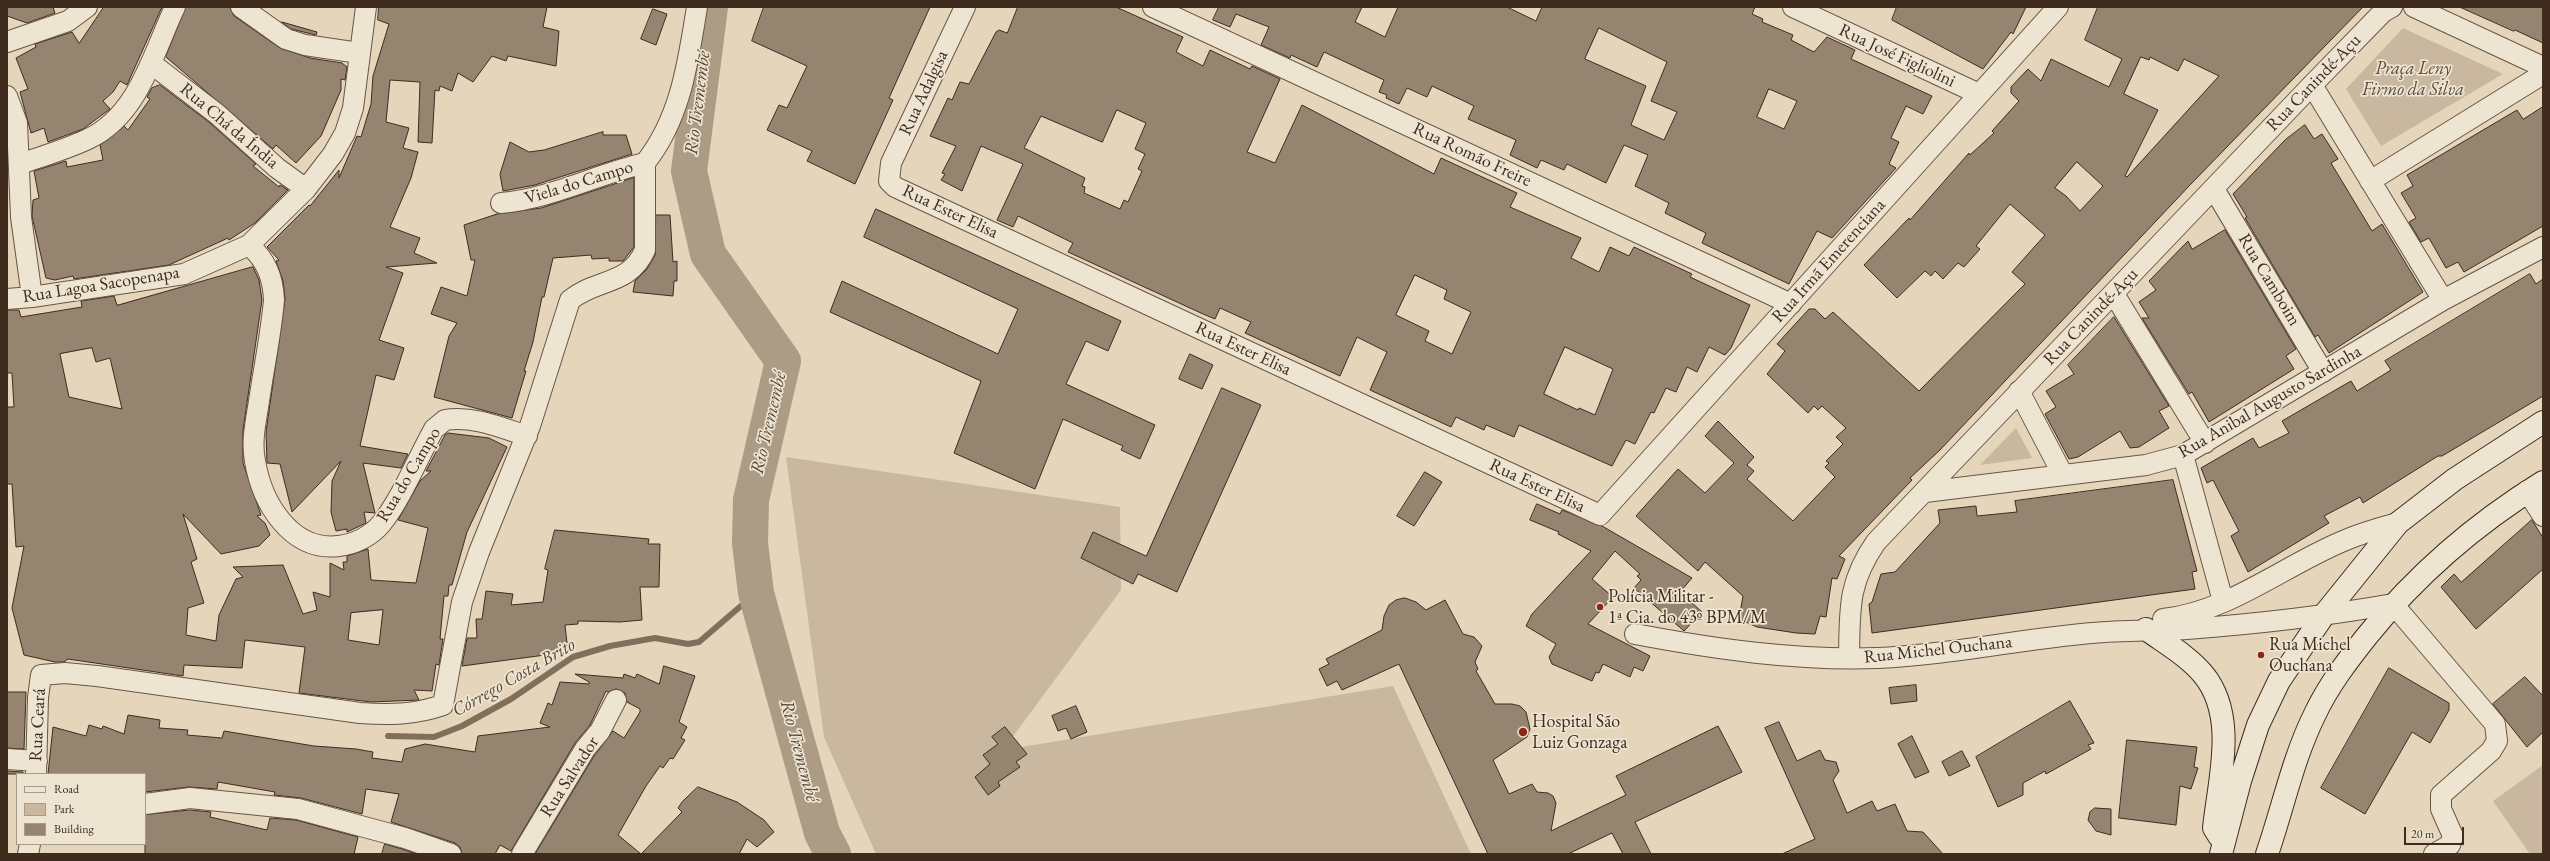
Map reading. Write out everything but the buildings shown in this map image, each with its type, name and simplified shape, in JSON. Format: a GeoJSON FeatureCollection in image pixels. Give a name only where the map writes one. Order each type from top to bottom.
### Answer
{"type":"FeatureCollection","features":[{"type":"Feature","properties":{"kind":"street"},"geometry":{"type":"LineString","coordinates":[[7,42],[68,21],[87,7]]}},
{"type":"Feature","properties":{"kind":"street"},"geometry":{"type":"LineString","coordinates":[[20,164],[90,138],[107,126],[133,97],[152,64],[175,7]]}},
{"type":"Feature","properties":{"kind":"street"},"geometry":{"type":"LineString","coordinates":[[241,7],[286,38],[305,45],[359,53]]}},
{"type":"Feature","properties":{"kind":"street","name":"Rua Lagoa Sacopenapa"},"geometry":{"type":"LineString","coordinates":[[7,299],[32,297],[184,274],[249,245],[306,189],[333,154],[345,133],[353,108],[366,7]]}},
{"type":"Feature","properties":{"kind":"street"},"geometry":{"type":"LineString","coordinates":[[645,163],[658,146],[671,122],[686,76],[697,7]]}},
{"type":"Feature","properties":{"kind":"street","name":"Rua Adalgisa"},"geometry":{"type":"LineString","coordinates":[[889,181],[891,163],[965,7]]}},
{"type":"Feature","properties":{"kind":"street","name":"Rua Romão Freire"},"geometry":{"type":"LineString","coordinates":[[1153,7],[1791,304]]}},
{"type":"Feature","properties":{"kind":"street","name":"Rua José Figliolini"},"geometry":{"type":"LineString","coordinates":[[1793,7],[1979,94]]}},
{"type":"Feature","properties":{"kind":"street","name":"Rua Irmã Emerenciana"},"geometry":{"type":"LineString","coordinates":[[1600,515],[2058,7]]}},
{"type":"Feature","properties":{"kind":"street","name":"Rua Canindé-Açu"},"geometry":{"type":"LineString","coordinates":[[1849,658],[1851,596],[1862,562],[1876,542],[2312,85],[2384,12],[2392,7]]}},
{"type":"Feature","properties":{"kind":"street"},"geometry":{"type":"LineString","coordinates":[[2414,7],[2543,67]]}},
{"type":"Feature","properties":{"kind":"street","name":"Rua Chá da Índia"},"geometry":{"type":"LineString","coordinates":[[152,64],[217,114],[277,168],[306,189]]}},
{"type":"Feature","properties":{"kind":"street"},"geometry":{"type":"LineString","coordinates":[[2370,181],[2543,74]]}},
{"type":"Feature","properties":{"kind":"street"},"geometry":{"type":"LineString","coordinates":[[2312,85],[2443,300]]}},
{"type":"Feature","properties":{"kind":"street"},"geometry":{"type":"LineString","coordinates":[[7,96],[17,123],[20,164],[21,217],[32,297]]}},
{"type":"Feature","properties":{"kind":"street","name":"Viela do Campo"},"geometry":{"type":"LineString","coordinates":[[41,675],[65,673],[97,676],[360,713],[393,715],[420,713],[442,705],[462,602],[479,552],[527,436],[570,300],[586,288],[608,283],[627,274],[640,262],[645,250],[645,163],[606,172],[522,201],[501,203]]}},
{"type":"Feature","properties":{"kind":"street","name":"Rua Ester Elisa"},"geometry":{"type":"LineString","coordinates":[[889,181],[904,192],[995,232],[1600,515]]}},
{"type":"Feature","properties":{"kind":"street","name":"Rua Camboim"},"geometry":{"type":"LineString","coordinates":[[2214,189],[2324,372]]}},
{"type":"Feature","properties":{"kind":"street","name":"Rua do Campo"},"geometry":{"type":"LineString","coordinates":[[249,245],[266,263],[273,288],[274,300],[254,432],[254,460],[261,486],[275,514],[289,531],[302,540],[316,545],[331,547],[349,545],[367,536],[381,524],[434,429],[445,420],[487,423],[527,436]]}},
{"type":"Feature","properties":{"kind":"street","name":"Rua Anibal Augusto Sardinha"},"geometry":{"type":"LineString","coordinates":[[1925,492],[2146,465],[2184,455],[2443,300],[2543,247]]}},
{"type":"Feature","properties":{"kind":"street"},"geometry":{"type":"LineString","coordinates":[[2114,294],[2205,443]]}},
{"type":"Feature","properties":{"kind":"street"},"geometry":{"type":"LineString","coordinates":[[2019,391],[2062,475]]}},
{"type":"Feature","properties":{"kind":"street"},"geometry":{"type":"LineString","coordinates":[[2222,848],[2258,725],[2279,680],[2323,616],[2398,523],[2455,479],[2543,422]]}},
{"type":"Feature","properties":{"kind":"street"},"geometry":{"type":"LineString","coordinates":[[2184,455],[2223,601]]}},
{"type":"Feature","properties":{"kind":"street"},"geometry":{"type":"LineString","coordinates":[[2266,854],[2315,714],[2348,660],[2393,604],[2462,538],[2535,486],[2543,516]]}},
{"type":"Feature","properties":{"kind":"street","name":"Rua Michel Ouchana"},"geometry":{"type":"LineString","coordinates":[[2146,629],[2162,619],[2183,617],[2250,590],[2340,542],[2398,523]]}},
{"type":"Feature","properties":{"kind":"street"},"geometry":{"type":"LineString","coordinates":[[2393,604],[2495,724],[2497,742],[2491,751],[2441,796],[2441,809],[2453,836],[2450,845],[2434,854]]}},
{"type":"Feature","properties":{"kind":"street","name":"Rua Michel Ouchana"},"geometry":{"type":"LineString","coordinates":[[1635,634],[1714,648],[1849,658],[1941,653],[2091,633],[2146,629],[2187,629],[2323,616],[2393,604]]}},
{"type":"Feature","properties":{"kind":"street"},"geometry":{"type":"LineString","coordinates":[[2146,629],[2180,654],[2203,674],[2217,697],[2224,728],[2214,828],[2222,848]]}},
{"type":"Feature","properties":{"kind":"street","name":"Rua Ceará"},"geometry":{"type":"LineString","coordinates":[[36,768],[38,698],[41,675]]}},
{"type":"Feature","properties":{"kind":"street","name":"Rua Salvador"},"geometry":{"type":"LineString","coordinates":[[522,854],[584,749],[600,731],[616,700]]}},
{"type":"Feature","properties":{"kind":"street"},"geometry":{"type":"LineString","coordinates":[[7,759],[36,768]]}},
{"type":"Feature","properties":{"kind":"street"},"geometry":{"type":"LineString","coordinates":[[146,804],[190,798],[298,809],[397,836],[451,854]]}},
{"type":"Feature","properties":{"kind":"green space","name":"Praça Leny Firmo da Silva"},"geometry":{"type":"Polygon","coordinates":[[[2403,28],[2503,74],[2381,146],[2346,89],[2403,28]]]}},
{"type":"Feature","properties":{"kind":"green space"},"geometry":{"type":"Polygon","coordinates":[[[2016,428],[2032,458],[1980,465],[2016,428]]]}},
{"type":"Feature","properties":{"kind":"green space"},"geometry":{"type":"Polygon","coordinates":[[[786,457],[1120,507],[1121,590],[1003,750],[1393,686],[1471,854],[876,854],[824,737],[786,457]]]}},
{"type":"Feature","properties":{"kind":"green space"},"geometry":{"type":"Polygon","coordinates":[[[2543,765],[2543,854],[2530,854],[2493,801],[2543,765]]]}},
{"type":"Feature","properties":{"kind":"waterway","name":"Rio Tremembé"},"geometry":{"type":"LineString","coordinates":[[710,7],[689,171],[708,254],[783,361],[751,500],[750,543],[756,593],[822,833],[833,854]]}},
{"type":"Feature","properties":{"kind":"waterway","name":"Córrego Costa Brito"},"geometry":{"type":"LineString","coordinates":[[388,736],[434,737],[462,726],[511,699],[573,657],[610,646],[655,638],[688,644],[699,642],[756,593]]}},
{"type":"Feature","properties":{"kind":"place","name":"Polícia Militar - 1ª Cia. do 43º BPM/M"},"geometry":{"type":"Point","coordinates":[1600,607]}},
{"type":"Feature","properties":{"kind":"place","name":"Rua Michel Ouchana"},"geometry":{"type":"Point","coordinates":[2261,655]}},
{"type":"Feature","properties":{"kind":"place","name":"Hospital São Luiz Gonzaga"},"geometry":{"type":"Point","coordinates":[1523,732]}}]}
